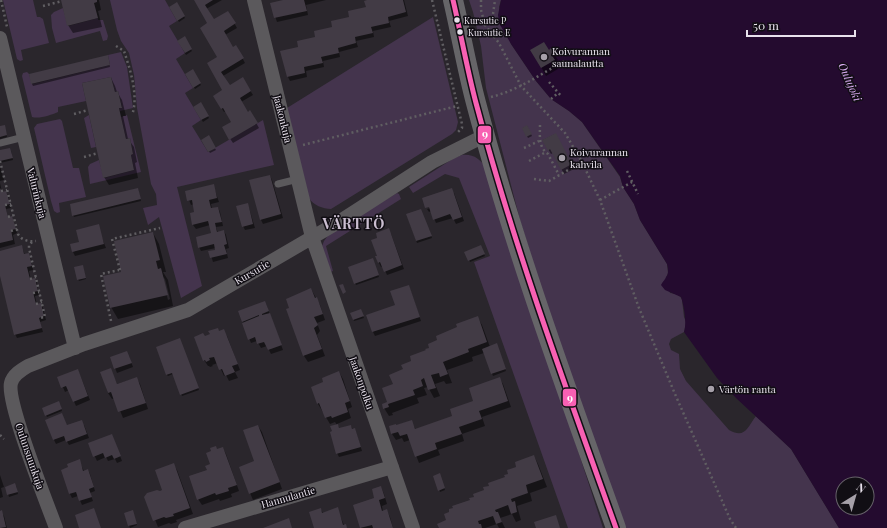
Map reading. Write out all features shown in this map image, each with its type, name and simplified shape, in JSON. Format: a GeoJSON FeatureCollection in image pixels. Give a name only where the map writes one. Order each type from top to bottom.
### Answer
{"type":"FeatureCollection","features":[{"type":"Feature","properties":{"kind":"street","name":"Jaakonkuja"},"geometry":{"type":"LineString","coordinates":[[254,0],[312,237]]}},
{"type":"Feature","properties":{"kind":"street"},"geometry":{"type":"LineString","coordinates":[[453,0],[466,103],[484,136],[547,334],[616,528]]}},
{"type":"Feature","properties":{"kind":"street","name":"Valurinkuja"},"geometry":{"type":"LineString","coordinates":[[0,38],[74,348]]}},
{"type":"Feature","properties":{"kind":"street","name":"Kursutie"},"geometry":{"type":"LineString","coordinates":[[10,384],[16,374],[28,366],[74,348],[183,313],[312,237],[432,162],[484,136]]}},
{"type":"Feature","properties":{"kind":"street","name":"Jaakonpolku"},"geometry":{"type":"LineString","coordinates":[[312,237],[413,528]]}},
{"type":"Feature","properties":{"kind":"street","name":"Oulunsuunkuja"},"geometry":{"type":"LineString","coordinates":[[10,384],[11,398],[21,432],[56,528]]}},
{"type":"Feature","properties":{"kind":"street","name":"Hannulantie"},"geometry":{"type":"LineString","coordinates":[[185,528],[392,467]]}},
{"type":"Feature","properties":{"kind":"lane"},"geometry":{"type":"LineString","coordinates":[[0,143],[24,137]]}},
{"type":"Feature","properties":{"kind":"lane"},"geometry":{"type":"LineString","coordinates":[[278,184],[298,179]]}},
{"type":"Feature","properties":{"kind":"path"},"geometry":{"type":"LineString","coordinates":[[432,0],[466,103]]}},
{"type":"Feature","properties":{"kind":"path"},"geometry":{"type":"LineString","coordinates":[[481,0],[481,10],[485,25],[499,44],[521,86],[565,133],[582,162],[600,200],[639,308],[674,394],[730,519],[736,528]]}},
{"type":"Feature","properties":{"kind":"path"},"geometry":{"type":"LineString","coordinates":[[492,14],[495,0]]}},
{"type":"Feature","properties":{"kind":"path"},"geometry":{"type":"LineString","coordinates":[[43,6],[62,1]]}},
{"type":"Feature","properties":{"kind":"path"},"geometry":{"type":"LineString","coordinates":[[116,46],[124,50],[133,83],[135,108],[132,115]]}},
{"type":"Feature","properties":{"kind":"path"},"geometry":{"type":"LineString","coordinates":[[290,148],[508,92],[566,60]]}},
{"type":"Feature","properties":{"kind":"path"},"geometry":{"type":"LineString","coordinates":[[549,82],[562,97]]}},
{"type":"Feature","properties":{"kind":"path"},"geometry":{"type":"LineString","coordinates":[[551,99],[558,93]]}},
{"type":"Feature","properties":{"kind":"path"},"geometry":{"type":"LineString","coordinates":[[74,114],[88,110]]}},
{"type":"Feature","properties":{"kind":"path"},"geometry":{"type":"LineString","coordinates":[[540,125],[539,141],[559,175]]}},
{"type":"Feature","properties":{"kind":"path"},"geometry":{"type":"LineString","coordinates":[[524,148],[539,141]]}},
{"type":"Feature","properties":{"kind":"path"},"geometry":{"type":"LineString","coordinates":[[529,161],[546,152]]}},
{"type":"Feature","properties":{"kind":"path"},"geometry":{"type":"LineString","coordinates":[[84,157],[98,153]]}},
{"type":"Feature","properties":{"kind":"path"},"geometry":{"type":"LineString","coordinates":[[0,161],[19,236],[27,241],[48,238]]}},
{"type":"Feature","properties":{"kind":"path"},"geometry":{"type":"LineString","coordinates":[[534,179],[549,181],[582,162]]}},
{"type":"Feature","properties":{"kind":"path"},"geometry":{"type":"LineString","coordinates":[[627,171],[638,194]]}},
{"type":"Feature","properties":{"kind":"path"},"geometry":{"type":"LineString","coordinates":[[0,178],[4,177]]}},
{"type":"Feature","properties":{"kind":"path"},"geometry":{"type":"LineString","coordinates":[[600,200],[632,182]]}},
{"type":"Feature","properties":{"kind":"path"},"geometry":{"type":"LineString","coordinates":[[1,191],[7,190]]}},
{"type":"Feature","properties":{"kind":"path"},"geometry":{"type":"LineString","coordinates":[[5,205],[11,204]]}},
{"type":"Feature","properties":{"kind":"path"},"geometry":{"type":"LineString","coordinates":[[8,217],[14,215]]}},
{"type":"Feature","properties":{"kind":"path"},"geometry":{"type":"LineString","coordinates":[[112,325],[101,274],[120,270],[112,239],[160,228]]}},
{"type":"Feature","properties":{"kind":"path"},"geometry":{"type":"LineString","coordinates":[[11,231],[17,229]]}},
{"type":"Feature","properties":{"kind":"path"},"geometry":{"type":"LineString","coordinates":[[32,241],[29,245],[29,252],[45,316],[39,318]]}},
{"type":"Feature","properties":{"kind":"path"},"geometry":{"type":"LineString","coordinates":[[24,253],[29,252]]}},
{"type":"Feature","properties":{"kind":"path"},"geometry":{"type":"LineString","coordinates":[[27,268],[33,266]]}},
{"type":"Feature","properties":{"kind":"path"},"geometry":{"type":"LineString","coordinates":[[30,279],[36,277]]}},
{"type":"Feature","properties":{"kind":"path"},"geometry":{"type":"LineString","coordinates":[[33,293],[39,292]]}},
{"type":"Feature","properties":{"kind":"path"},"geometry":{"type":"LineString","coordinates":[[36,304],[42,302]]}},
{"type":"Feature","properties":{"kind":"path"},"geometry":{"type":"LineString","coordinates":[[0,435],[4,439]]}},
{"type":"Feature","properties":{"kind":"shaded area"},"geometry":{"type":"Polygon","coordinates":[[[3,0],[33,0],[37,17],[43,19],[49,43],[21,50],[23,60],[20,61],[17,59],[3,0]]]}},
{"type":"Feature","properties":{"kind":"shaded area"},"geometry":{"type":"Polygon","coordinates":[[[110,0],[165,0],[177,21],[169,26],[185,53],[176,59],[193,88],[185,93],[201,120],[192,126],[208,152],[263,120],[274,165],[177,187],[202,286],[181,298],[159,217],[148,225],[143,208],[157,205],[156,194],[151,184],[137,108],[134,75],[129,53],[121,41],[117,30],[110,0]]]}},
{"type":"Feature","properties":{"kind":"shaded area"},"geometry":{"type":"Polygon","coordinates":[[[469,0],[501,0],[499,7],[511,44],[536,81],[551,99],[582,122],[620,177],[623,187],[634,204],[640,220],[667,264],[668,273],[666,278],[670,293],[679,295],[682,300],[686,322],[684,332],[671,339],[669,344],[671,350],[679,354],[680,369],[686,381],[729,430],[742,433],[748,428],[756,416],[791,449],[839,528],[625,528],[548,310],[520,220],[486,88],[481,46],[469,0]]]}},
{"type":"Feature","properties":{"kind":"shaded area"},"geometry":{"type":"Polygon","coordinates":[[[63,8],[68,26],[98,18],[98,20],[103,20],[108,36],[107,40],[103,41],[100,31],[56,43],[52,28],[51,15],[63,8]]]}},
{"type":"Feature","properties":{"kind":"shaded area"},"geometry":{"type":"Polygon","coordinates":[[[433,17],[458,122],[456,130],[452,134],[331,209],[316,205],[309,198],[287,108],[433,17]]]}},
{"type":"Feature","properties":{"kind":"shaded area"},"geometry":{"type":"Polygon","coordinates":[[[121,52],[127,67],[133,108],[120,111],[119,108],[122,107],[118,91],[115,92],[111,77],[82,83],[86,101],[58,107],[58,112],[49,115],[32,117],[22,76],[23,73],[27,72],[29,74],[32,84],[110,65],[108,55],[121,52]]]}},
{"type":"Feature","properties":{"kind":"shaded area"},"geometry":{"type":"Polygon","coordinates":[[[89,115],[96,147],[91,148],[84,118],[89,115]]]}},
{"type":"Feature","properties":{"kind":"shaded area"},"geometry":{"type":"Polygon","coordinates":[[[127,115],[141,172],[90,184],[88,167],[90,164],[99,160],[104,178],[134,170],[130,138],[126,139],[121,117],[127,115]]]}},
{"type":"Feature","properties":{"kind":"shaded area"},"geometry":{"type":"Polygon","coordinates":[[[60,119],[62,121],[73,168],[79,168],[86,197],[59,203],[60,212],[57,213],[54,211],[51,201],[34,128],[37,124],[60,119]]]}},
{"type":"Feature","properties":{"kind":"shaded area"},"geometry":{"type":"Polygon","coordinates":[[[462,155],[473,156],[482,162],[487,169],[603,528],[568,528],[474,262],[490,256],[459,178],[445,174],[413,193],[409,187],[454,158],[462,155]]]}},
{"type":"Feature","properties":{"kind":"shaded area"},"geometry":{"type":"Polygon","coordinates":[[[397,193],[401,199],[326,246],[333,271],[330,272],[322,246],[329,234],[397,193]]]}},
{"type":"Feature","properties":{"kind":"water","name":"Oulujoki"},"geometry":{"type":"Polygon","coordinates":[[[501,0],[887,0],[887,528],[839,528],[791,449],[736,398],[717,378],[684,332],[685,315],[681,297],[665,290],[661,285],[668,274],[667,264],[640,220],[634,204],[623,187],[620,176],[582,122],[551,99],[536,81],[499,23],[498,15],[501,0]]]}},
{"type":"Feature","properties":{"kind":"building"},"geometry":{"type":"Polygon","coordinates":[[[61,0],[97,0],[97,2],[94,3],[98,18],[67,26],[61,0]]]}},
{"type":"Feature","properties":{"kind":"building"},"geometry":{"type":"Polygon","coordinates":[[[194,0],[213,0],[205,5],[214,19],[228,11],[236,23],[224,31],[233,47],[236,45],[244,58],[221,72],[230,85],[243,77],[251,91],[240,98],[248,112],[250,110],[258,123],[229,140],[222,127],[231,122],[223,108],[221,109],[213,96],[222,90],[207,63],[217,57],[200,28],[207,23],[194,0]]]}},
{"type":"Feature","properties":{"kind":"building"},"geometry":{"type":"Polygon","coordinates":[[[283,0],[304,0],[307,11],[274,18],[270,3],[283,0]]]}},
{"type":"Feature","properties":{"kind":"building"},"geometry":{"type":"Polygon","coordinates":[[[403,0],[406,12],[388,17],[389,23],[371,27],[373,33],[355,37],[356,43],[338,48],[339,53],[321,57],[323,63],[304,67],[305,73],[287,77],[280,51],[298,47],[297,41],[315,37],[314,31],[332,27],[331,21],[349,17],[348,11],[366,7],[364,1],[403,0]]]}},
{"type":"Feature","properties":{"kind":"building"},"geometry":{"type":"Polygon","coordinates":[[[177,2],[185,16],[177,21],[169,7],[177,2]]]}},
{"type":"Feature","properties":{"kind":"building"},"geometry":{"type":"Polygon","coordinates":[[[185,36],[192,49],[185,53],[177,41],[185,36]]]}},
{"type":"Feature","properties":{"kind":"building","name":"Koivurannan saunalautta"},"geometry":{"type":"Polygon","coordinates":[[[544,42],[549,50],[551,48],[554,52],[551,54],[555,60],[541,68],[530,50],[544,42]]]}},
{"type":"Feature","properties":{"kind":"building"},"geometry":{"type":"Polygon","coordinates":[[[108,55],[110,65],[31,84],[29,74],[108,55]]]}},
{"type":"Feature","properties":{"kind":"building"},"geometry":{"type":"Polygon","coordinates":[[[193,69],[201,83],[193,88],[185,74],[193,69]]]}},
{"type":"Feature","properties":{"kind":"building"},"geometry":{"type":"Polygon","coordinates":[[[111,77],[115,92],[118,91],[122,108],[119,108],[126,139],[130,138],[134,170],[103,178],[82,83],[111,77]]]}},
{"type":"Feature","properties":{"kind":"building"},"geometry":{"type":"Polygon","coordinates":[[[201,102],[209,116],[201,120],[193,107],[201,102]]]}},
{"type":"Feature","properties":{"kind":"building"},"geometry":{"type":"Polygon","coordinates":[[[5,125],[7,135],[0,137],[0,126],[5,125]]]}},
{"type":"Feature","properties":{"kind":"building"},"geometry":{"type":"Polygon","coordinates":[[[527,125],[532,134],[526,137],[522,128],[527,125]]]}},
{"type":"Feature","properties":{"kind":"building","name":"Koivurannan kahvila"},"geometry":{"type":"Polygon","coordinates":[[[556,133],[572,164],[561,170],[550,149],[548,151],[542,140],[556,133]]]}},
{"type":"Feature","properties":{"kind":"building"},"geometry":{"type":"Polygon","coordinates":[[[209,135],[216,148],[208,152],[201,140],[209,135]]]}},
{"type":"Feature","properties":{"kind":"building"},"geometry":{"type":"Polygon","coordinates":[[[10,148],[13,158],[0,161],[0,150],[10,148]]]}},
{"type":"Feature","properties":{"kind":"building"},"geometry":{"type":"Polygon","coordinates":[[[270,175],[281,214],[260,220],[249,180],[270,175]]]}},
{"type":"Feature","properties":{"kind":"building"},"geometry":{"type":"Polygon","coordinates":[[[214,184],[217,198],[209,200],[211,208],[218,207],[222,222],[215,223],[217,232],[224,230],[227,244],[224,245],[227,254],[210,258],[208,251],[215,250],[214,244],[198,248],[196,237],[211,233],[208,221],[192,225],[190,213],[194,212],[192,200],[187,201],[185,191],[214,184]]]}},
{"type":"Feature","properties":{"kind":"building"},"geometry":{"type":"Polygon","coordinates":[[[0,188],[2,192],[6,191],[10,204],[5,205],[8,217],[12,216],[16,229],[11,230],[13,240],[0,243],[0,188]]]}},
{"type":"Feature","properties":{"kind":"building"},"geometry":{"type":"Polygon","coordinates":[[[138,188],[141,199],[72,216],[70,204],[138,188]]]}},
{"type":"Feature","properties":{"kind":"building"},"geometry":{"type":"Polygon","coordinates":[[[452,188],[462,217],[453,220],[450,214],[433,220],[429,207],[425,208],[422,198],[452,188]]]}},
{"type":"Feature","properties":{"kind":"building"},"geometry":{"type":"Polygon","coordinates":[[[248,203],[253,224],[242,227],[236,206],[248,203]]]}},
{"type":"Feature","properties":{"kind":"building"},"geometry":{"type":"Polygon","coordinates":[[[421,209],[432,236],[416,241],[406,214],[421,209]]]}},
{"type":"Feature","properties":{"kind":"building"},"geometry":{"type":"Polygon","coordinates":[[[99,224],[104,244],[72,252],[70,244],[79,242],[76,230],[99,224]]]}},
{"type":"Feature","properties":{"kind":"building"},"geometry":{"type":"Polygon","coordinates":[[[389,228],[402,265],[384,272],[380,262],[378,263],[375,256],[377,256],[371,240],[377,238],[376,233],[389,228]]]}},
{"type":"Feature","properties":{"kind":"building"},"geometry":{"type":"Polygon","coordinates":[[[153,232],[160,260],[156,261],[158,269],[161,268],[168,295],[110,308],[103,276],[121,272],[114,241],[153,232]]]}},
{"type":"Feature","properties":{"kind":"building"},"geometry":{"type":"Polygon","coordinates":[[[22,245],[24,254],[29,253],[32,266],[27,267],[30,279],[35,278],[38,291],[33,292],[36,304],[41,303],[44,316],[39,318],[42,328],[14,335],[0,276],[0,251],[22,245]]]}},
{"type":"Feature","properties":{"kind":"building"},"geometry":{"type":"Polygon","coordinates":[[[481,245],[485,254],[468,261],[464,252],[481,245]]]}},
{"type":"Feature","properties":{"kind":"building"},"geometry":{"type":"Polygon","coordinates":[[[373,258],[379,275],[354,284],[348,267],[373,258]]]}},
{"type":"Feature","properties":{"kind":"building"},"geometry":{"type":"Polygon","coordinates":[[[83,265],[86,278],[77,280],[74,267],[83,265]]]}},
{"type":"Feature","properties":{"kind":"building"},"geometry":{"type":"Polygon","coordinates":[[[343,284],[346,292],[343,294],[339,285],[343,284]]]}},
{"type":"Feature","properties":{"kind":"building"},"geometry":{"type":"Polygon","coordinates":[[[409,285],[420,317],[372,332],[366,315],[395,305],[390,291],[409,285]]]}},
{"type":"Feature","properties":{"kind":"building"},"geometry":{"type":"Polygon","coordinates":[[[311,288],[315,298],[317,297],[323,314],[314,317],[318,325],[314,328],[322,349],[303,356],[286,309],[289,308],[286,299],[311,288]]]}},
{"type":"Feature","properties":{"kind":"building"},"geometry":{"type":"Polygon","coordinates":[[[265,301],[269,311],[262,315],[270,313],[282,345],[268,350],[264,342],[257,344],[255,337],[248,340],[242,323],[259,315],[242,322],[238,311],[265,301]]]}},
{"type":"Feature","properties":{"kind":"building"},"geometry":{"type":"Polygon","coordinates":[[[361,309],[364,316],[353,320],[350,313],[361,309]]]}},
{"type":"Feature","properties":{"kind":"building"},"geometry":{"type":"Polygon","coordinates":[[[478,316],[487,342],[468,349],[469,352],[443,362],[448,374],[440,377],[439,373],[431,375],[436,388],[428,390],[424,378],[421,380],[423,386],[413,390],[415,395],[388,404],[389,407],[383,409],[382,404],[387,402],[382,388],[393,384],[389,375],[403,369],[401,365],[411,361],[410,356],[429,348],[428,344],[437,340],[436,336],[457,327],[456,324],[478,316]]]}},
{"type":"Feature","properties":{"kind":"building"},"geometry":{"type":"Polygon","coordinates":[[[218,328],[219,331],[224,329],[238,364],[232,366],[235,372],[225,376],[222,369],[219,370],[214,357],[209,358],[210,360],[206,362],[205,360],[203,361],[194,337],[203,333],[205,336],[210,334],[208,331],[218,328]]]}},
{"type":"Feature","properties":{"kind":"building"},"geometry":{"type":"Polygon","coordinates":[[[180,338],[199,388],[180,395],[172,373],[166,375],[156,347],[180,338]]]}},
{"type":"Feature","properties":{"kind":"building"},"geometry":{"type":"Polygon","coordinates":[[[497,343],[506,369],[491,374],[482,349],[497,343]]]}},
{"type":"Feature","properties":{"kind":"building"},"geometry":{"type":"Polygon","coordinates":[[[127,351],[132,363],[114,369],[110,357],[127,351]]]}},
{"type":"Feature","properties":{"kind":"building"},"geometry":{"type":"Polygon","coordinates":[[[111,368],[117,384],[137,377],[146,403],[118,412],[111,392],[108,393],[100,372],[111,368]]]}},
{"type":"Feature","properties":{"kind":"building"},"geometry":{"type":"Polygon","coordinates":[[[78,369],[88,396],[73,402],[66,386],[61,388],[57,377],[78,369]]]}},
{"type":"Feature","properties":{"kind":"building"},"geometry":{"type":"Polygon","coordinates":[[[339,371],[350,401],[345,403],[348,412],[332,418],[331,416],[325,418],[319,403],[317,404],[311,387],[323,382],[322,378],[339,371]]]}},
{"type":"Feature","properties":{"kind":"building"},"geometry":{"type":"Polygon","coordinates":[[[500,377],[508,401],[479,411],[482,419],[459,427],[462,434],[435,443],[437,449],[415,457],[407,434],[400,436],[398,432],[391,434],[389,426],[412,420],[415,429],[452,416],[450,409],[473,401],[469,388],[500,377]]]}},
{"type":"Feature","properties":{"kind":"building"},"geometry":{"type":"Polygon","coordinates":[[[59,401],[62,409],[45,416],[42,408],[59,401]]]}},
{"type":"Feature","properties":{"kind":"building"},"geometry":{"type":"Polygon","coordinates":[[[62,413],[67,425],[82,420],[87,434],[66,442],[64,436],[53,440],[45,420],[62,413]]]}},
{"type":"Feature","properties":{"kind":"building"},"geometry":{"type":"Polygon","coordinates":[[[338,424],[339,428],[351,425],[352,429],[355,428],[361,447],[336,454],[330,432],[332,431],[330,426],[338,424]]]}},
{"type":"Feature","properties":{"kind":"building"},"geometry":{"type":"Polygon","coordinates":[[[258,425],[280,482],[249,494],[239,467],[254,461],[243,430],[258,425]]]}},
{"type":"Feature","properties":{"kind":"building"},"geometry":{"type":"Polygon","coordinates":[[[112,434],[121,456],[114,459],[112,455],[105,458],[103,453],[93,457],[88,443],[112,434]]]}},
{"type":"Feature","properties":{"kind":"building"},"geometry":{"type":"Polygon","coordinates":[[[216,446],[217,449],[223,447],[237,485],[228,488],[229,491],[216,495],[215,493],[197,500],[189,476],[207,470],[205,466],[210,464],[206,453],[211,451],[210,448],[216,446]]]}},
{"type":"Feature","properties":{"kind":"building"},"geometry":{"type":"Polygon","coordinates":[[[534,455],[543,479],[526,485],[528,493],[511,499],[512,502],[515,501],[517,512],[511,514],[508,505],[495,510],[498,512],[502,522],[496,524],[493,516],[478,521],[482,528],[439,528],[437,524],[446,520],[444,514],[449,512],[449,509],[453,508],[452,506],[470,500],[469,498],[474,497],[473,494],[484,490],[483,487],[489,486],[488,483],[505,477],[504,475],[508,474],[507,470],[516,467],[515,462],[534,455]]]}},
{"type":"Feature","properties":{"kind":"building"},"geometry":{"type":"Polygon","coordinates":[[[80,459],[83,471],[88,469],[94,487],[89,489],[92,497],[79,501],[76,492],[69,494],[61,470],[68,467],[67,464],[80,459]]]}},
{"type":"Feature","properties":{"kind":"building"},"geometry":{"type":"Polygon","coordinates":[[[174,463],[190,508],[173,514],[174,516],[164,517],[153,521],[144,497],[147,493],[162,490],[155,470],[174,463]]]}},
{"type":"Feature","properties":{"kind":"building"},"geometry":{"type":"Polygon","coordinates":[[[440,473],[445,488],[438,491],[433,476],[440,473]]]}},
{"type":"Feature","properties":{"kind":"building"},"geometry":{"type":"Polygon","coordinates":[[[15,483],[18,492],[7,495],[5,487],[15,483]]]}},
{"type":"Feature","properties":{"kind":"building"},"geometry":{"type":"Polygon","coordinates":[[[381,486],[385,498],[379,500],[382,511],[387,509],[393,528],[373,528],[372,525],[360,528],[353,505],[374,498],[372,489],[381,486]]]}},
{"type":"Feature","properties":{"kind":"building"},"geometry":{"type":"Polygon","coordinates":[[[338,507],[343,525],[346,524],[347,528],[314,528],[309,512],[321,508],[322,513],[338,507]]]}},
{"type":"Feature","properties":{"kind":"building"},"geometry":{"type":"Polygon","coordinates":[[[94,508],[101,528],[79,528],[75,515],[94,508]]]}},
{"type":"Feature","properties":{"kind":"building"},"geometry":{"type":"Polygon","coordinates":[[[2,510],[6,527],[0,528],[0,511],[2,510]]]}},
{"type":"Feature","properties":{"kind":"building"},"geometry":{"type":"Polygon","coordinates":[[[133,510],[137,524],[128,526],[124,513],[133,510]]]}},
{"type":"Feature","properties":{"kind":"building"},"geometry":{"type":"Polygon","coordinates":[[[556,515],[560,528],[536,528],[534,522],[556,515]]]}},
{"type":"Feature","properties":{"kind":"building"},"geometry":{"type":"Polygon","coordinates":[[[289,518],[292,528],[263,528],[289,518]]]}},
{"type":"Feature","properties":{"kind":"transit line","name":"9"},"geometry":{"type":"LineString","coordinates":[[453,0],[476,103],[507,210],[578,423],[616,528]]}},
{"type":"Feature","properties":{"kind":"place","name":"Kursutie P"},"geometry":{"type":"Point","coordinates":[457,20]}},
{"type":"Feature","properties":{"kind":"place","name":"Kursutie E"},"geometry":{"type":"Point","coordinates":[460,32]}},
{"type":"Feature","properties":{"kind":"place","name":"Koivurannan saunalautta"},"geometry":{"type":"Point","coordinates":[544,57]}},
{"type":"Feature","properties":{"kind":"place","name":"Koivurannan kahvila"},"geometry":{"type":"Point","coordinates":[562,158]}},
{"type":"Feature","properties":{"kind":"place","name":"Värtön ranta"},"geometry":{"type":"Point","coordinates":[711,389]}},
{"type":"Feature","properties":{"kind":"district","name":"VÄRTTÖ"},"geometry":{"type":"Point","coordinates":[354,224]}}]}
